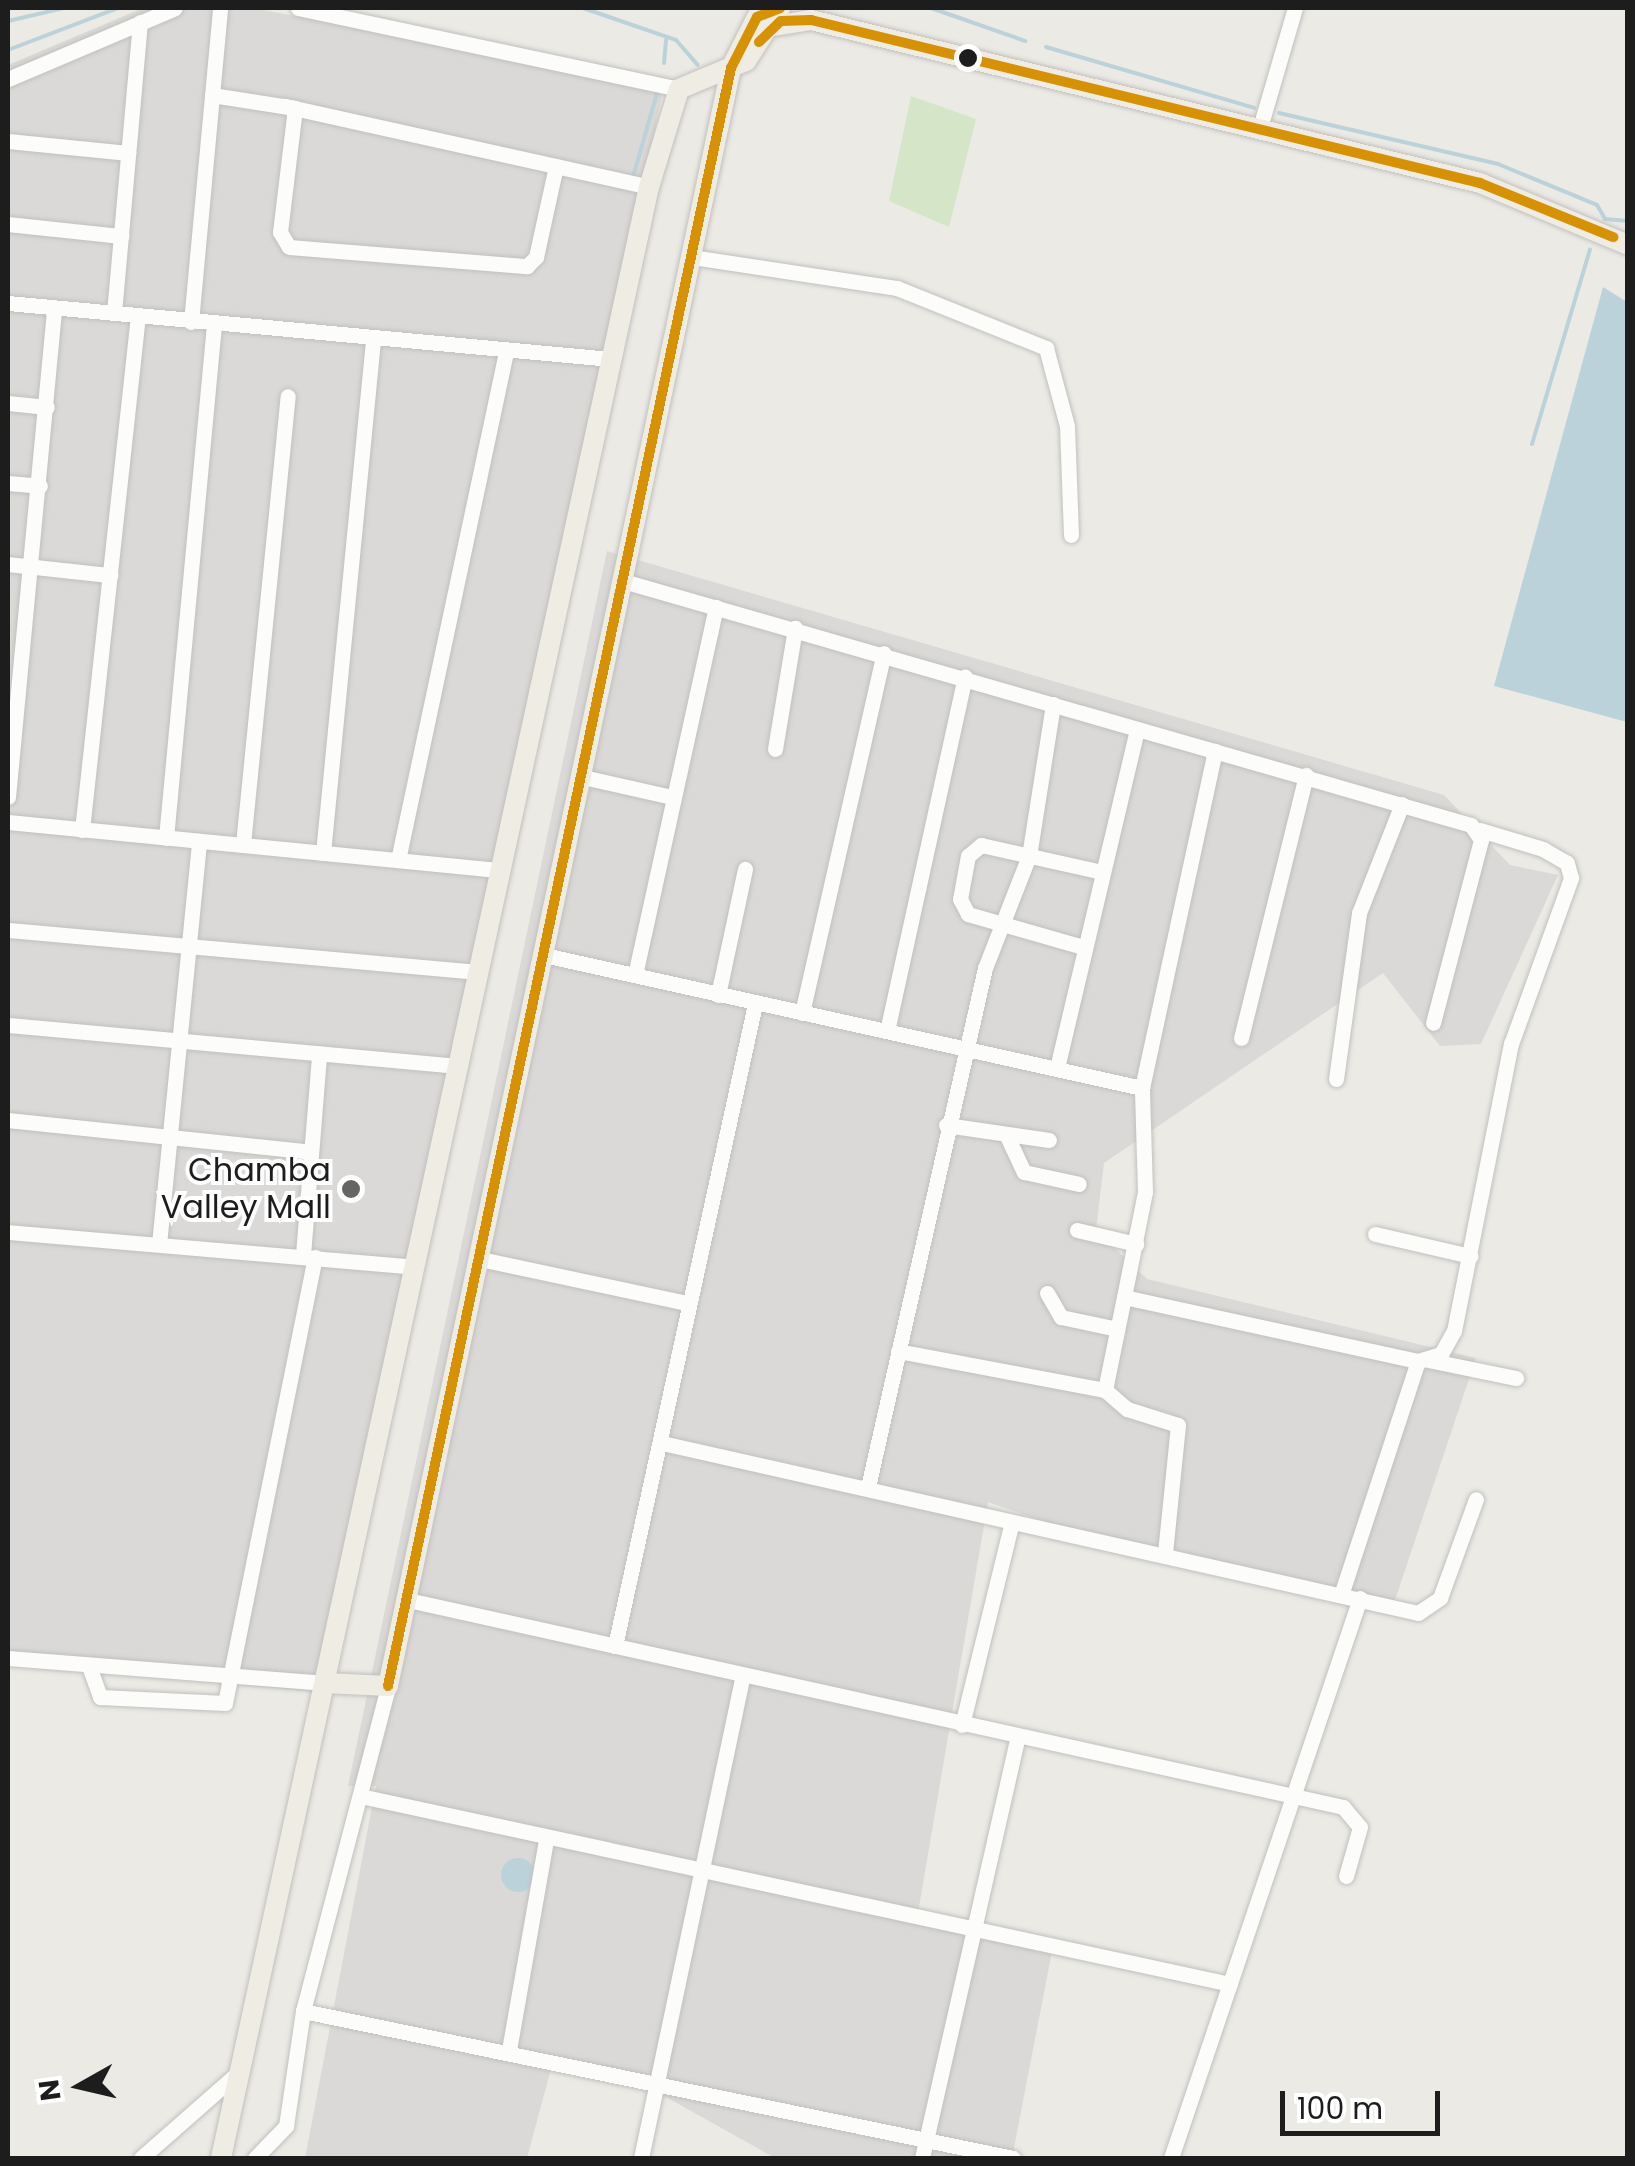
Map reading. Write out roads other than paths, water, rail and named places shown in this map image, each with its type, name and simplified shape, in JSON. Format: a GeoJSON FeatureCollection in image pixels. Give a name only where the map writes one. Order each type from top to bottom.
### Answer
{"type":"FeatureCollection","features":[{"type":"Feature","properties":{"kind":"main road"},"geometry":{"type":"LineString","coordinates":[[326,1683],[388,1686],[731,68],[758,12],[780,8]]}},
{"type":"Feature","properties":{"kind":"main road"},"geometry":{"type":"LineString","coordinates":[[800,8],[1510,192],[1620,241]]}},
{"type":"Feature","properties":{"kind":"main road"},"geometry":{"type":"LineString","coordinates":[[221,2158],[648,186],[679,89],[731,68],[768,27],[811,20],[1260,126]]}},
{"type":"Feature","properties":{"kind":"street"},"geometry":{"type":"LineString","coordinates":[[8,79],[175,8]]}},
{"type":"Feature","properties":{"kind":"street"},"geometry":{"type":"LineString","coordinates":[[192,322],[220,8]]}},
{"type":"Feature","properties":{"kind":"street"},"geometry":{"type":"LineString","coordinates":[[298,8],[679,89]]}},
{"type":"Feature","properties":{"kind":"street"},"geometry":{"type":"LineString","coordinates":[[1260,126],[1294,8]]}},
{"type":"Feature","properties":{"kind":"street"},"geometry":{"type":"LineString","coordinates":[[114,313],[140,22]]}},
{"type":"Feature","properties":{"kind":"street"},"geometry":{"type":"LineString","coordinates":[[213,93],[648,186]]}},
{"type":"Feature","properties":{"kind":"street"},"geometry":{"type":"LineString","coordinates":[[294,108],[280,232],[288,246],[526,266],[536,258],[556,166]]}},
{"type":"Feature","properties":{"kind":"street"},"geometry":{"type":"LineString","coordinates":[[8,141],[128,154]]}},
{"type":"Feature","properties":{"kind":"street"},"geometry":{"type":"LineString","coordinates":[[8,224],[121,236]]}},
{"type":"Feature","properties":{"kind":"street"},"geometry":{"type":"LineString","coordinates":[[692,257],[897,288],[1046,348],[1067,426],[1070,534]]}},
{"type":"Feature","properties":{"kind":"street"},"geometry":{"type":"LineString","coordinates":[[8,303],[372,340],[612,359]]}},
{"type":"Feature","properties":{"kind":"street"},"geometry":{"type":"LineString","coordinates":[[8,797],[15,647],[32,566],[54,308]]}},
{"type":"Feature","properties":{"kind":"street"},"geometry":{"type":"LineString","coordinates":[[82,830],[138,315]]}},
{"type":"Feature","properties":{"kind":"street"},"geometry":{"type":"LineString","coordinates":[[166,838],[214,324]]}},
{"type":"Feature","properties":{"kind":"street"},"geometry":{"type":"LineString","coordinates":[[323,853],[372,340]]}},
{"type":"Feature","properties":{"kind":"street"},"geometry":{"type":"LineString","coordinates":[[398,860],[506,352]]}},
{"type":"Feature","properties":{"kind":"street"},"geometry":{"type":"LineString","coordinates":[[243,844],[288,396]]}},
{"type":"Feature","properties":{"kind":"street"},"geometry":{"type":"LineString","coordinates":[[8,404],[46,407]]}},
{"type":"Feature","properties":{"kind":"street"},"geometry":{"type":"LineString","coordinates":[[8,483],[40,486]]}},
{"type":"Feature","properties":{"kind":"street"},"geometry":{"type":"LineString","coordinates":[[8,564],[110,574]]}},
{"type":"Feature","properties":{"kind":"street"},"geometry":{"type":"LineString","coordinates":[[624,581],[1306,775],[1543,849],[1567,862],[1571,878],[1511,1044],[1454,1331],[1423,1361],[1342,1592]]}},
{"type":"Feature","properties":{"kind":"street"},"geometry":{"type":"LineString","coordinates":[[634,975],[716,606]]}},
{"type":"Feature","properties":{"kind":"street"},"geometry":{"type":"LineString","coordinates":[[775,748],[795,628]]}},
{"type":"Feature","properties":{"kind":"street"},"geometry":{"type":"LineString","coordinates":[[802,1013],[884,653]]}},
{"type":"Feature","properties":{"kind":"street"},"geometry":{"type":"LineString","coordinates":[[887,1031],[966,676]]}},
{"type":"Feature","properties":{"kind":"street"},"geometry":{"type":"LineString","coordinates":[[868,1487],[946,1125],[968,1050],[985,968],[1005,932],[1029,856],[1053,704]]}},
{"type":"Feature","properties":{"kind":"street"},"geometry":{"type":"LineString","coordinates":[[1057,1068],[1137,729]]}},
{"type":"Feature","properties":{"kind":"street"},"geometry":{"type":"LineString","coordinates":[[1105,1390],[1146,1192],[1142,1088],[1215,751]]}},
{"type":"Feature","properties":{"kind":"street"},"geometry":{"type":"LineString","coordinates":[[1241,1038],[1306,775]]}},
{"type":"Feature","properties":{"kind":"street"},"geometry":{"type":"LineString","coordinates":[[583,776],[672,796]]}},
{"type":"Feature","properties":{"kind":"street"},"geometry":{"type":"LineString","coordinates":[[1336,1079],[1359,913],[1402,804]]}},
{"type":"Feature","properties":{"kind":"street"},"geometry":{"type":"LineString","coordinates":[[8,822],[502,870]]}},
{"type":"Feature","properties":{"kind":"street"},"geometry":{"type":"LineString","coordinates":[[1433,1023],[1480,830]]}},
{"type":"Feature","properties":{"kind":"street"},"geometry":{"type":"LineString","coordinates":[[160,1244],[199,840]]}},
{"type":"Feature","properties":{"kind":"street"},"geometry":{"type":"LineString","coordinates":[[1083,947],[1005,932],[962,906],[968,856],[981,845],[1102,872]]}},
{"type":"Feature","properties":{"kind":"street"},"geometry":{"type":"LineString","coordinates":[[718,995],[745,869]]}},
{"type":"Feature","properties":{"kind":"street"},"geometry":{"type":"LineString","coordinates":[[8,930],[479,972]]}},
{"type":"Feature","properties":{"kind":"street"},"geometry":{"type":"LineString","coordinates":[[544,955],[1142,1088]]}},
{"type":"Feature","properties":{"kind":"street"},"geometry":{"type":"LineString","coordinates":[[615,1646],[662,1443],[683,1302],[755,1004]]}},
{"type":"Feature","properties":{"kind":"street"},"geometry":{"type":"LineString","coordinates":[[8,1025],[459,1066]]}},
{"type":"Feature","properties":{"kind":"street"},"geometry":{"type":"LineString","coordinates":[[90,1668],[100,1697],[220,1708],[230,1676],[309,1256],[310,1152],[319,1054]]}},
{"type":"Feature","properties":{"kind":"street"},"geometry":{"type":"LineString","coordinates":[[8,1120],[170,1134],[310,1152]]}},
{"type":"Feature","properties":{"kind":"street"},"geometry":{"type":"LineString","coordinates":[[946,1125],[1050,1140]]}},
{"type":"Feature","properties":{"kind":"street"},"geometry":{"type":"LineString","coordinates":[[1007,1136],[1024,1172],[1079,1184]]}},
{"type":"Feature","properties":{"kind":"street"},"geometry":{"type":"LineString","coordinates":[[1077,1230],[1136,1244]]}},
{"type":"Feature","properties":{"kind":"street"},"geometry":{"type":"LineString","coordinates":[[8,1232],[416,1267]]}},
{"type":"Feature","properties":{"kind":"street"},"geometry":{"type":"LineString","coordinates":[[1375,1234],[1470,1256]]}},
{"type":"Feature","properties":{"kind":"street"},"geometry":{"type":"LineString","coordinates":[[480,1258],[683,1302]]}},
{"type":"Feature","properties":{"kind":"street"},"geometry":{"type":"LineString","coordinates":[[1047,1292],[1060,1316],[1117,1329]]}},
{"type":"Feature","properties":{"kind":"street"},"geometry":{"type":"LineString","coordinates":[[1124,1297],[1516,1378]]}},
{"type":"Feature","properties":{"kind":"street"},"geometry":{"type":"LineString","coordinates":[[898,1351],[1105,1390],[1127,1410],[1178,1424],[1165,1552]]}},
{"type":"Feature","properties":{"kind":"street"},"geometry":{"type":"LineString","coordinates":[[662,1443],[1360,1598],[1432,1609],[1476,1499]]}},
{"type":"Feature","properties":{"kind":"street"},"geometry":{"type":"LineString","coordinates":[[962,1725],[1012,1522]]}},
{"type":"Feature","properties":{"kind":"street"},"geometry":{"type":"LineString","coordinates":[[1171,2158],[1290,1795],[1360,1598]]}},
{"type":"Feature","properties":{"kind":"street"},"geometry":{"type":"LineString","coordinates":[[408,1600],[742,1679],[1290,1795],[1354,1814],[1360,1833],[1346,1876]]}},
{"type":"Feature","properties":{"kind":"street"},"geometry":{"type":"LineString","coordinates":[[8,1658],[90,1668],[326,1683]]}},
{"type":"Feature","properties":{"kind":"street"},"geometry":{"type":"LineString","coordinates":[[641,2158],[705,1874],[742,1679]]}},
{"type":"Feature","properties":{"kind":"street"},"geometry":{"type":"LineString","coordinates":[[255,2158],[286,2126],[303,2011],[365,1797],[388,1686]]}},
{"type":"Feature","properties":{"kind":"street"},"geometry":{"type":"LineString","coordinates":[[922,2158],[1018,1738]]}},
{"type":"Feature","properties":{"kind":"street"},"geometry":{"type":"LineString","coordinates":[[365,1797],[546,1842],[1230,1984]]}},
{"type":"Feature","properties":{"kind":"street"},"geometry":{"type":"LineString","coordinates":[[509,2050],[546,1842]]}},
{"type":"Feature","properties":{"kind":"street"},"geometry":{"type":"LineString","coordinates":[[303,2011],[509,2050],[1013,2158]]}},
{"type":"Feature","properties":{"kind":"street"},"geometry":{"type":"LineString","coordinates":[[142,2158],[240,2071]]}},
{"type":"Feature","properties":{"kind":"water"},"geometry":{"type":"Polygon","coordinates":[[[1603,287],[1627,302],[1627,722],[1494,686],[1603,287]]]}},
{"type":"Feature","properties":{"kind":"water"},"geometry":{"type":"Polygon","coordinates":[[[518,1858],[530,1863],[535,1875],[530,1887],[518,1892],[506,1887],[501,1875],[506,1863],[518,1858]]]}},
{"type":"Feature","properties":{"kind":"waterway"},"geometry":{"type":"LineString","coordinates":[[8,21],[64,8]]}},
{"type":"Feature","properties":{"kind":"waterway"},"geometry":{"type":"LineString","coordinates":[[8,50],[118,8]]}},
{"type":"Feature","properties":{"kind":"waterway"},"geometry":{"type":"LineString","coordinates":[[583,8],[676,40],[698,65]]}},
{"type":"Feature","properties":{"kind":"waterway"},"geometry":{"type":"LineString","coordinates":[[931,8],[1025,41]]}},
{"type":"Feature","properties":{"kind":"waterway"},"geometry":{"type":"LineString","coordinates":[[664,63],[666,40]]}},
{"type":"Feature","properties":{"kind":"waterway"},"geometry":{"type":"LineString","coordinates":[[1046,47],[1254,108]]}},
{"type":"Feature","properties":{"kind":"waterway"},"geometry":{"type":"LineString","coordinates":[[633,177],[658,90]]}},
{"type":"Feature","properties":{"kind":"waterway"},"geometry":{"type":"LineString","coordinates":[[1279,113],[1498,164],[1597,205],[1605,219],[1628,221]]}},
{"type":"Feature","properties":{"kind":"waterway"},"geometry":{"type":"LineString","coordinates":[[1532,444],[1590,249]]}},
{"type":"Feature","properties":{"kind":"place","name":"Chamba Valley Mall"},"geometry":{"type":"Point","coordinates":[351,1189]}}]}
